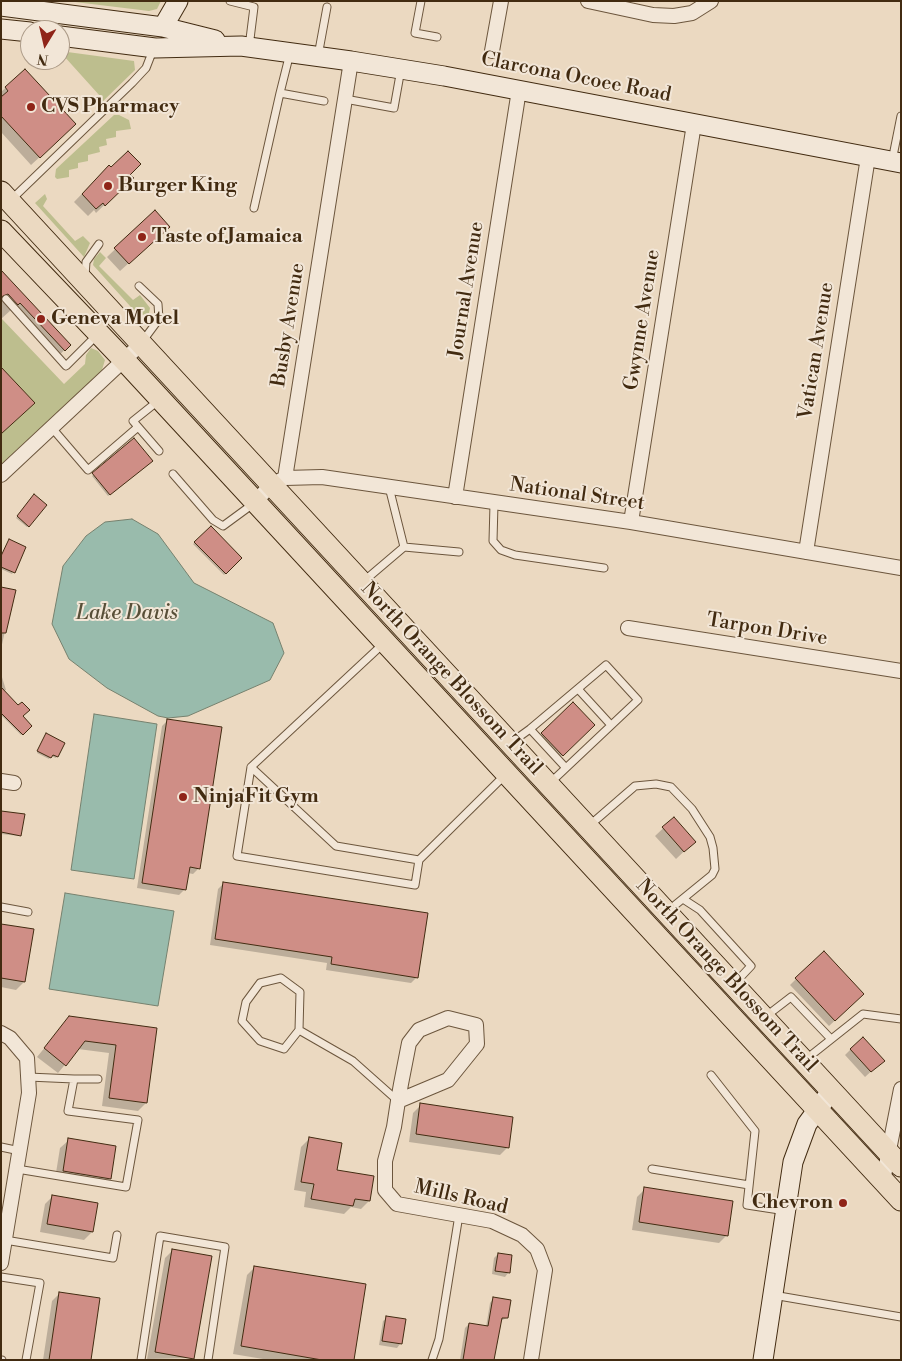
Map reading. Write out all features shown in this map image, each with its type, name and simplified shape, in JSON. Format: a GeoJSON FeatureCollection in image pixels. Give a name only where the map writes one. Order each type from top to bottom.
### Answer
{"type":"FeatureCollection","features":[{"type":"Feature","properties":{"kind":"main road"},"geometry":{"type":"LineString","coordinates":[[70,36],[142,34],[163,27],[178,1]]}},
{"type":"Feature","properties":{"kind":"main road","name":"Clarcona Ocoee Road"},"geometry":{"type":"LineString","coordinates":[[1,6],[163,27],[245,47],[401,69],[896,162]]}},
{"type":"Feature","properties":{"kind":"main road"},"geometry":{"type":"LineString","coordinates":[[1,29],[20,31]]}},
{"type":"Feature","properties":{"kind":"main road","name":"Clarcona Ocoee Road"},"geometry":{"type":"LineString","coordinates":[[70,37],[155,48],[245,47]]}},
{"type":"Feature","properties":{"kind":"main road","name":"North Orange Blossom Trail"},"geometry":{"type":"LineString","coordinates":[[5,196],[141,344],[278,481],[362,583],[895,1160]]}},
{"type":"Feature","properties":{"kind":"main road","name":"North Orange Blossom Trail"},"geometry":{"type":"LineString","coordinates":[[1,231],[99,333],[901,1200]]}},
{"type":"Feature","properties":{"kind":"main road"},"geometry":{"type":"LineString","coordinates":[[763,1360],[786,1211],[799,1143],[816,1109],[832,1091]]}},
{"type":"Feature","properties":{"kind":"street"},"geometry":{"type":"LineString","coordinates":[[492,51],[501,1]]}},
{"type":"Feature","properties":{"kind":"street"},"geometry":{"type":"LineString","coordinates":[[588,1],[674,16],[692,13],[711,1]]}},
{"type":"Feature","properties":{"kind":"street","name":"Busby Avenue"},"geometry":{"type":"LineString","coordinates":[[278,481],[351,61]]}},
{"type":"Feature","properties":{"kind":"street","name":"Journal Avenue"},"geometry":{"type":"LineString","coordinates":[[455,497],[519,90]]}},
{"type":"Feature","properties":{"kind":"street","name":"Gwynne Avenue"},"geometry":{"type":"LineString","coordinates":[[631,522],[694,124]]}},
{"type":"Feature","properties":{"kind":"street","name":"Vatican Avenue"},"geometry":{"type":"LineString","coordinates":[[806,552],[868,157]]}},
{"type":"Feature","properties":{"kind":"street"},"geometry":{"type":"LineString","coordinates":[[1,475],[141,344]]}},
{"type":"Feature","properties":{"kind":"street","name":"National Street"},"geometry":{"type":"LineString","coordinates":[[278,481],[322,477],[494,504],[631,522],[901,568]]}},
{"type":"Feature","properties":{"kind":"street"},"geometry":{"type":"LineString","coordinates":[[255,502],[278,481]]}},
{"type":"Feature","properties":{"kind":"street","name":"Tarpon Drive"},"geometry":{"type":"LineString","coordinates":[[628,628],[901,671]]}},
{"type":"Feature","properties":{"kind":"street"},"geometry":{"type":"LineString","coordinates":[[528,797],[548,785]]}},
{"type":"Feature","properties":{"kind":"street","name":"Mills Road"},"geometry":{"type":"LineString","coordinates":[[398,1101],[448,1080],[477,1044],[476,1025],[448,1018],[419,1030],[409,1043],[385,1161],[385,1190],[396,1204],[492,1221],[522,1234],[537,1249],[545,1270],[531,1360]]}},
{"type":"Feature","properties":{"kind":"street"},"geometry":{"type":"LineString","coordinates":[[1,1032],[10,1038],[27,1058],[29,1093],[2,1260]]}},
{"type":"Feature","properties":{"kind":"street"},"geometry":{"type":"LineString","coordinates":[[883,1181],[895,1160],[900,1092]]}},
{"type":"Feature","properties":{"kind":"lane"},"geometry":{"type":"LineString","coordinates":[[230,1],[254,7],[245,47]]}},
{"type":"Feature","properties":{"kind":"lane"},"geometry":{"type":"LineString","coordinates":[[420,1],[415,33],[437,37]]}},
{"type":"Feature","properties":{"kind":"lane"},"geometry":{"type":"LineString","coordinates":[[318,56],[327,7]]}},
{"type":"Feature","properties":{"kind":"lane"},"geometry":{"type":"LineString","coordinates":[[5,196],[132,84],[146,68],[155,48]]}},
{"type":"Feature","properties":{"kind":"lane"},"geometry":{"type":"LineString","coordinates":[[254,208],[290,53]]}},
{"type":"Feature","properties":{"kind":"lane"},"geometry":{"type":"LineString","coordinates":[[345,99],[394,108],[401,69]]}},
{"type":"Feature","properties":{"kind":"lane"},"geometry":{"type":"LineString","coordinates":[[280,93],[324,101]]}},
{"type":"Feature","properties":{"kind":"lane"},"geometry":{"type":"LineString","coordinates":[[896,162],[901,116]]}},
{"type":"Feature","properties":{"kind":"lane"},"geometry":{"type":"LineString","coordinates":[[85,283],[86,262],[99,244]]}},
{"type":"Feature","properties":{"kind":"lane"},"geometry":{"type":"LineString","coordinates":[[139,286],[158,304],[159,319],[141,344]]}},
{"type":"Feature","properties":{"kind":"lane"},"geometry":{"type":"LineString","coordinates":[[6,299],[66,366],[99,333]]}},
{"type":"Feature","properties":{"kind":"lane"},"geometry":{"type":"LineString","coordinates":[[159,451],[133,421],[160,400]]}},
{"type":"Feature","properties":{"kind":"lane"},"geometry":{"type":"LineString","coordinates":[[52,428],[88,470],[138,427]]}},
{"type":"Feature","properties":{"kind":"lane"},"geometry":{"type":"LineString","coordinates":[[172,474],[213,520],[223,526],[255,502]]}},
{"type":"Feature","properties":{"kind":"lane"},"geometry":{"type":"LineString","coordinates":[[389,487],[404,547]]}},
{"type":"Feature","properties":{"kind":"lane"},"geometry":{"type":"LineString","coordinates":[[494,504],[493,541],[501,550],[515,556],[604,568]]}},
{"type":"Feature","properties":{"kind":"lane"},"geometry":{"type":"LineString","coordinates":[[362,583],[404,547],[459,552]]}},
{"type":"Feature","properties":{"kind":"lane"},"geometry":{"type":"LineString","coordinates":[[385,642],[252,767],[237,856],[415,885],[419,860],[506,773]]}},
{"type":"Feature","properties":{"kind":"lane"},"geometry":{"type":"LineString","coordinates":[[510,743],[530,729],[606,665],[638,700],[610,724],[548,785]]}},
{"type":"Feature","properties":{"kind":"lane"},"geometry":{"type":"LineString","coordinates":[[578,689],[610,724]]}},
{"type":"Feature","properties":{"kind":"lane"},"geometry":{"type":"LineString","coordinates":[[530,729],[566,768]]}},
{"type":"Feature","properties":{"kind":"lane"},"geometry":{"type":"LineString","coordinates":[[252,767],[336,846],[419,860]]}},
{"type":"Feature","properties":{"kind":"lane"},"geometry":{"type":"LineString","coordinates":[[588,827],[635,786],[656,784],[671,787],[692,809],[710,837],[715,859],[712,875],[666,912]]}},
{"type":"Feature","properties":{"kind":"lane"},"geometry":{"type":"LineString","coordinates":[[683,899],[700,910],[752,966],[734,985]]}},
{"type":"Feature","properties":{"kind":"lane"},"geometry":{"type":"LineString","coordinates":[[1,907],[28,912]]}},
{"type":"Feature","properties":{"kind":"lane"},"geometry":{"type":"LineString","coordinates":[[281,978],[300,992],[299,1030],[284,1049],[260,1041],[242,1021],[246,1002],[260,983],[281,978]]}},
{"type":"Feature","properties":{"kind":"lane"},"geometry":{"type":"LineString","coordinates":[[764,1018],[791,996],[831,1039]]}},
{"type":"Feature","properties":{"kind":"lane"},"geometry":{"type":"LineString","coordinates":[[804,1061],[863,1014],[901,1020]]}},
{"type":"Feature","properties":{"kind":"lane"},"geometry":{"type":"LineString","coordinates":[[299,1030],[353,1061],[398,1101]]}},
{"type":"Feature","properties":{"kind":"lane"},"geometry":{"type":"LineString","coordinates":[[711,1075],[755,1131],[747,1205],[786,1211]]}},
{"type":"Feature","properties":{"kind":"lane"},"geometry":{"type":"LineString","coordinates":[[28,1078],[98,1079]]}},
{"type":"Feature","properties":{"kind":"lane"},"geometry":{"type":"LineString","coordinates":[[17,1169],[126,1187],[138,1120],[68,1111],[74,1079]]}},
{"type":"Feature","properties":{"kind":"lane"},"geometry":{"type":"LineString","coordinates":[[1,1147],[20,1150]]}},
{"type":"Feature","properties":{"kind":"lane"},"geometry":{"type":"LineString","coordinates":[[652,1169],[749,1185]]}},
{"type":"Feature","properties":{"kind":"lane"},"geometry":{"type":"LineString","coordinates":[[432,1360],[439,1339],[459,1215]]}},
{"type":"Feature","properties":{"kind":"lane"},"geometry":{"type":"LineString","coordinates":[[5,1240],[113,1258],[117,1235]]}},
{"type":"Feature","properties":{"kind":"lane"},"geometry":{"type":"LineString","coordinates":[[141,1360],[160,1236],[225,1247],[208,1360]]}},
{"type":"Feature","properties":{"kind":"lane"},"geometry":{"type":"LineString","coordinates":[[1,1277],[40,1283],[26,1360]]}},
{"type":"Feature","properties":{"kind":"lane"},"geometry":{"type":"LineString","coordinates":[[773,1295],[901,1317]]}},
{"type":"Feature","properties":{"kind":"green space"},"geometry":{"type":"Polygon","coordinates":[[[67,1],[161,1],[157,9],[149,11],[67,1]]]}},
{"type":"Feature","properties":{"kind":"green space"},"geometry":{"type":"Polygon","coordinates":[[[70,52],[134,61],[135,70],[97,107],[93,103],[100,96],[70,63],[70,52]]]}},
{"type":"Feature","properties":{"kind":"green space"},"geometry":{"type":"Polygon","coordinates":[[[114,115],[119,115],[129,120],[131,129],[116,131],[116,137],[106,139],[107,145],[99,147],[100,152],[88,155],[88,161],[78,163],[78,168],[69,170],[69,177],[57,179],[55,177],[56,169],[114,115]]]}},
{"type":"Feature","properties":{"kind":"green space"},"geometry":{"type":"Polygon","coordinates":[[[45,194],[47,199],[43,206],[75,241],[83,236],[90,243],[84,257],[35,203],[45,194]]]}},
{"type":"Feature","properties":{"kind":"green space"},"geometry":{"type":"Polygon","coordinates":[[[100,252],[106,258],[99,266],[133,300],[140,295],[150,308],[149,313],[139,316],[93,265],[94,259],[100,252]]]}},
{"type":"Feature","properties":{"kind":"green space"},"geometry":{"type":"Polygon","coordinates":[[[2,319],[64,384],[85,364],[86,355],[91,348],[98,351],[105,360],[101,373],[9,460],[1,465],[1,434],[35,403],[1,367],[2,319]]]}},
{"type":"Feature","properties":{"kind":"water","name":"Lake Davis"},"geometry":{"type":"Polygon","coordinates":[[[132,519],[158,534],[194,583],[273,623],[284,653],[270,680],[188,716],[168,718],[158,716],[107,688],[69,659],[52,624],[63,566],[86,536],[105,522],[132,519]]]}},
{"type":"Feature","properties":{"kind":"water"},"geometry":{"type":"Polygon","coordinates":[[[94,714],[157,724],[134,879],[71,870],[94,714]]]}},
{"type":"Feature","properties":{"kind":"water"},"geometry":{"type":"Polygon","coordinates":[[[65,893],[174,911],[158,1006],[49,989],[65,893]]]}},
{"type":"Feature","properties":{"kind":"building","name":"CVS Pharmacy"},"geometry":{"type":"Polygon","coordinates":[[[26,70],[76,124],[40,158],[1,116],[1,97],[8,91],[5,87],[26,70]]]}},
{"type":"Feature","properties":{"kind":"building","name":"Burger King"},"geometry":{"type":"Polygon","coordinates":[[[128,151],[141,164],[130,175],[134,178],[105,206],[103,203],[96,209],[82,194],[109,165],[111,167],[128,151]]]}},
{"type":"Feature","properties":{"kind":"building","name":"Taste of Jamaica"},"geometry":{"type":"Polygon","coordinates":[[[155,210],[170,227],[129,264],[114,248],[155,210]]]}},
{"type":"Feature","properties":{"kind":"building","name":"Geneva Motel"},"geometry":{"type":"Polygon","coordinates":[[[1,270],[71,345],[65,351],[20,303],[18,305],[8,294],[1,297],[1,270]]]}},
{"type":"Feature","properties":{"kind":"building"},"geometry":{"type":"Polygon","coordinates":[[[1,367],[35,403],[1,434],[1,367]]]}},
{"type":"Feature","properties":{"kind":"building"},"geometry":{"type":"Polygon","coordinates":[[[134,438],[153,461],[110,495],[92,473],[134,438]]]}},
{"type":"Feature","properties":{"kind":"building"},"geometry":{"type":"Polygon","coordinates":[[[34,494],[47,505],[29,527],[17,516],[34,494]]]}},
{"type":"Feature","properties":{"kind":"building"},"geometry":{"type":"Polygon","coordinates":[[[211,526],[242,558],[226,574],[194,542],[211,526]]]}},
{"type":"Feature","properties":{"kind":"building"},"geometry":{"type":"Polygon","coordinates":[[[9,539],[26,547],[15,573],[1,567],[1,556],[9,539]]]}},
{"type":"Feature","properties":{"kind":"building"},"geometry":{"type":"Polygon","coordinates":[[[1,587],[16,590],[6,633],[1,633],[1,587]]]}},
{"type":"Feature","properties":{"kind":"building"},"geometry":{"type":"Polygon","coordinates":[[[1,687],[18,705],[22,702],[30,710],[23,716],[32,726],[23,735],[1,713],[1,687]]]}},
{"type":"Feature","properties":{"kind":"building"},"geometry":{"type":"Polygon","coordinates":[[[573,702],[595,725],[563,756],[541,733],[573,702]]]}},
{"type":"Feature","properties":{"kind":"building","name":"NinjaFit Gym"},"geometry":{"type":"Polygon","coordinates":[[[167,719],[222,727],[200,869],[190,867],[186,890],[142,883],[167,719]]]}},
{"type":"Feature","properties":{"kind":"building"},"geometry":{"type":"Polygon","coordinates":[[[46,733],[65,743],[58,757],[53,755],[51,758],[37,751],[46,733]]]}},
{"type":"Feature","properties":{"kind":"building"},"geometry":{"type":"Polygon","coordinates":[[[1,811],[25,814],[21,836],[1,832],[1,811]]]}},
{"type":"Feature","properties":{"kind":"building"},"geometry":{"type":"Polygon","coordinates":[[[674,817],[696,842],[684,852],[662,827],[674,817]]]}},
{"type":"Feature","properties":{"kind":"building"},"geometry":{"type":"Polygon","coordinates":[[[223,882],[428,913],[418,978],[331,964],[332,957],[215,939],[223,882]]]}},
{"type":"Feature","properties":{"kind":"building"},"geometry":{"type":"Polygon","coordinates":[[[1,924],[34,929],[25,982],[1,978],[1,924]]]}},
{"type":"Feature","properties":{"kind":"building"},"geometry":{"type":"Polygon","coordinates":[[[824,951],[864,994],[835,1021],[795,978],[824,951]]]}},
{"type":"Feature","properties":{"kind":"building"},"geometry":{"type":"Polygon","coordinates":[[[69,1016],[157,1028],[147,1103],[109,1098],[116,1045],[85,1041],[66,1066],[44,1048],[69,1016]]]}},
{"type":"Feature","properties":{"kind":"building"},"geometry":{"type":"Polygon","coordinates":[[[863,1037],[885,1061],[871,1072],[850,1049],[863,1037]]]}},
{"type":"Feature","properties":{"kind":"building"},"geometry":{"type":"Polygon","coordinates":[[[420,1103],[513,1117],[509,1148],[416,1134],[420,1103]]]}},
{"type":"Feature","properties":{"kind":"building"},"geometry":{"type":"Polygon","coordinates":[[[309,1137],[342,1143],[337,1170],[374,1176],[370,1201],[355,1199],[353,1206],[311,1199],[314,1184],[301,1182],[309,1137]]]}},
{"type":"Feature","properties":{"kind":"building"},"geometry":{"type":"Polygon","coordinates":[[[68,1138],[116,1146],[111,1179],[63,1171],[68,1138]]]}},
{"type":"Feature","properties":{"kind":"building"},"geometry":{"type":"Polygon","coordinates":[[[644,1187],[733,1201],[728,1236],[639,1222],[644,1187]]]}},
{"type":"Feature","properties":{"kind":"building"},"geometry":{"type":"Polygon","coordinates":[[[52,1195],[98,1203],[93,1232],[47,1224],[52,1195]]]}},
{"type":"Feature","properties":{"kind":"building"},"geometry":{"type":"Polygon","coordinates":[[[172,1249],[212,1256],[194,1359],[155,1352],[172,1249]]]}},
{"type":"Feature","properties":{"kind":"building"},"geometry":{"type":"Polygon","coordinates":[[[498,1253],[512,1255],[510,1273],[495,1271],[498,1253]]]}},
{"type":"Feature","properties":{"kind":"building"},"geometry":{"type":"Polygon","coordinates":[[[254,1266],[366,1284],[354,1360],[322,1360],[241,1346],[254,1266]]]}},
{"type":"Feature","properties":{"kind":"building"},"geometry":{"type":"Polygon","coordinates":[[[59,1292],[100,1298],[91,1360],[49,1360],[59,1292]]]}},
{"type":"Feature","properties":{"kind":"building"},"geometry":{"type":"Polygon","coordinates":[[[493,1297],[511,1300],[508,1318],[502,1318],[494,1360],[463,1360],[469,1323],[488,1326],[493,1297]]]}},
{"type":"Feature","properties":{"kind":"building"},"geometry":{"type":"Polygon","coordinates":[[[386,1316],[406,1319],[402,1344],[382,1341],[386,1316]]]}},
{"type":"Feature","properties":{"kind":"place","name":"CVS Pharmacy"},"geometry":{"type":"Point","coordinates":[31,107]}},
{"type":"Feature","properties":{"kind":"place","name":"Burger King"},"geometry":{"type":"Point","coordinates":[108,186]}},
{"type":"Feature","properties":{"kind":"place","name":"Taste of Jamaica"},"geometry":{"type":"Point","coordinates":[142,237]}},
{"type":"Feature","properties":{"kind":"place","name":"Geneva Motel"},"geometry":{"type":"Point","coordinates":[41,319]}},
{"type":"Feature","properties":{"kind":"place","name":"NinjaFit Gym"},"geometry":{"type":"Point","coordinates":[183,797]}},
{"type":"Feature","properties":{"kind":"place","name":"Chevron"},"geometry":{"type":"Point","coordinates":[843,1203]}}]}
